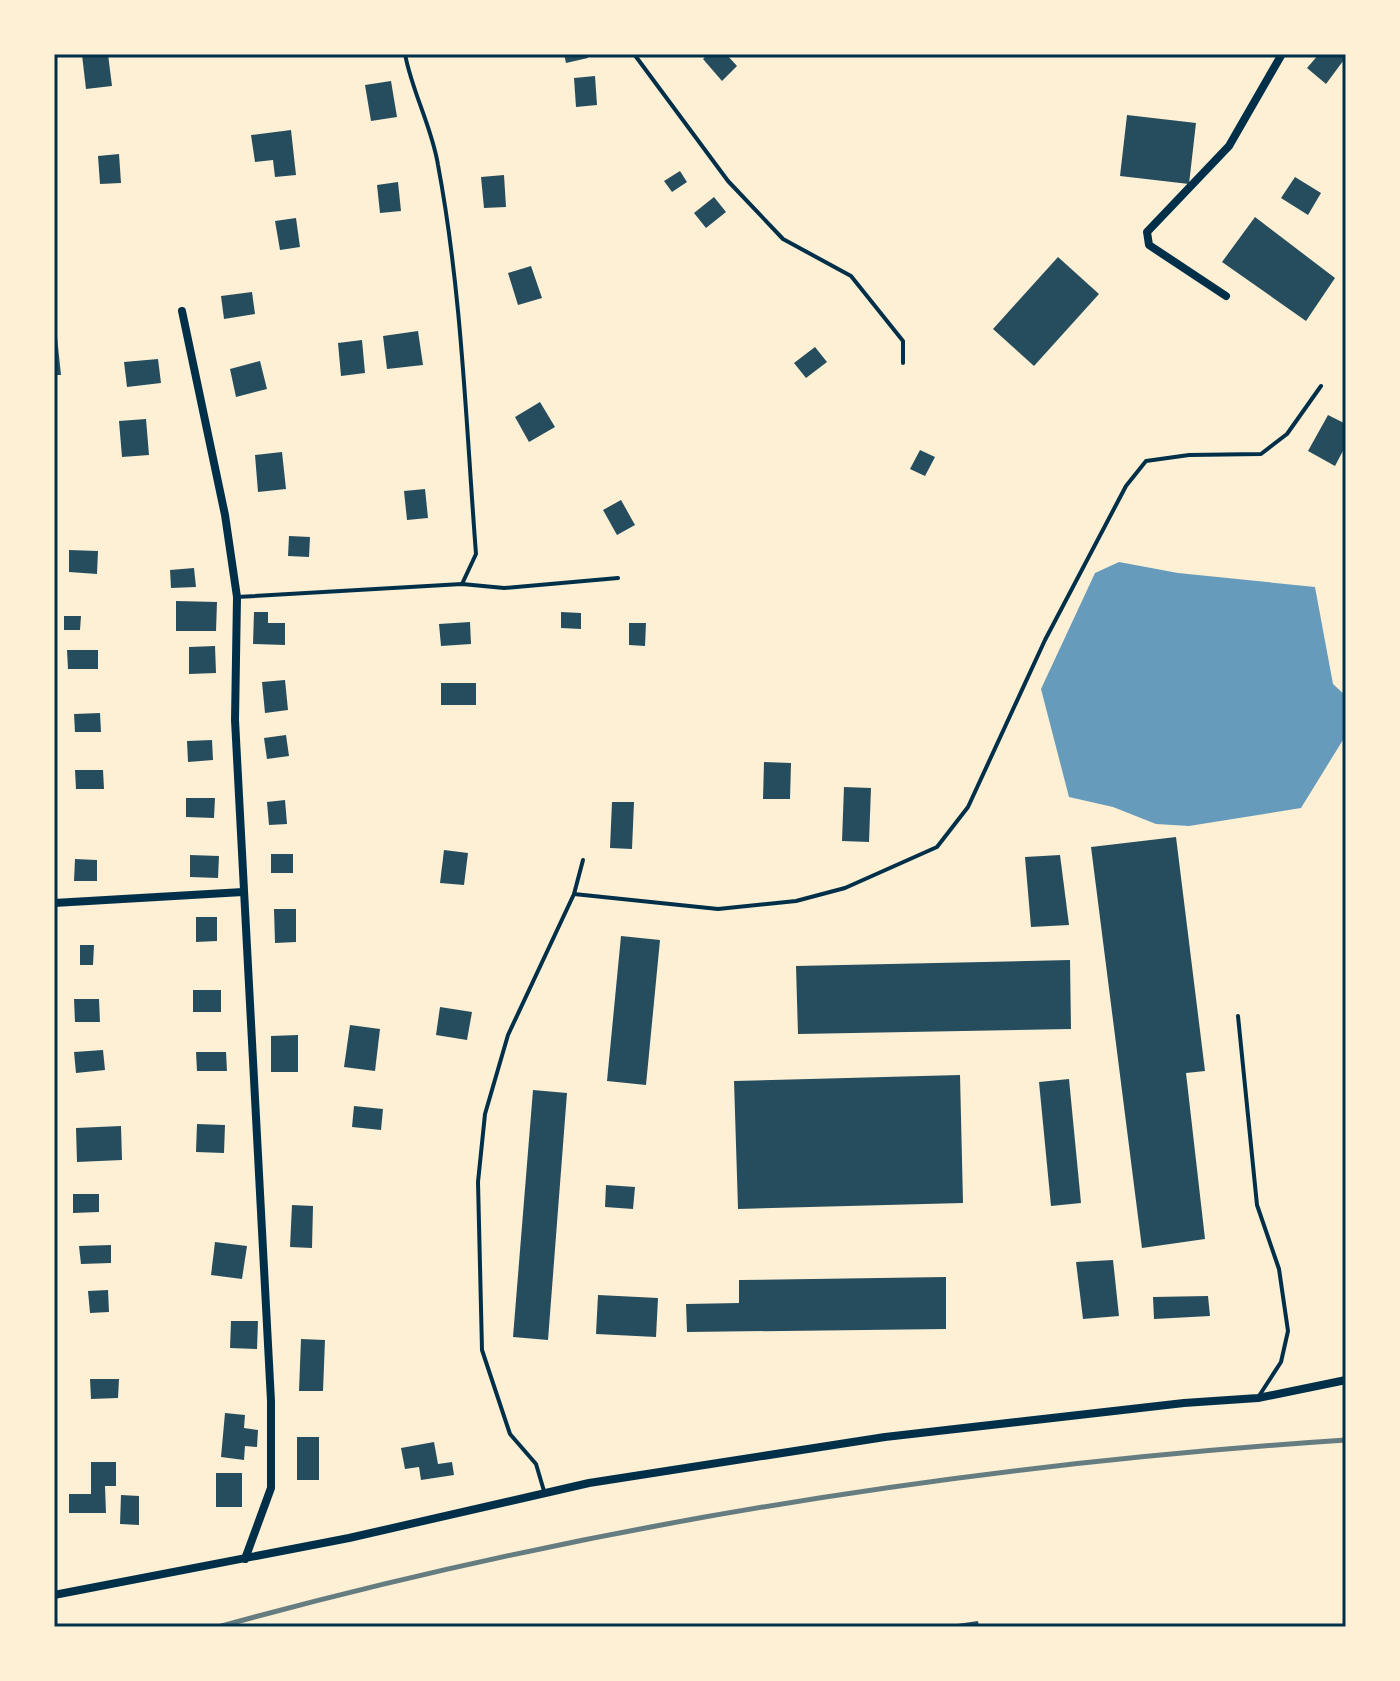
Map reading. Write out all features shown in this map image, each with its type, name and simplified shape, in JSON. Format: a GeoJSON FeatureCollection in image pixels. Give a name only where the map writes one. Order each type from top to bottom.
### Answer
{"type":"FeatureCollection","features":[{"type":"Feature","properties":{"kind":"street"},"geometry":{"type":"LineString","coordinates":[[1226,296],[1149,245],[1147,232],[1229,146],[1282,54]]}},
{"type":"Feature","properties":{"kind":"street"},"geometry":{"type":"LineString","coordinates":[[182,311],[225,515],[237,597],[235,720],[271,1401],[271,1488],[245,1559]]}},
{"type":"Feature","properties":{"kind":"street"},"geometry":{"type":"LineString","coordinates":[[54,903],[243,892]]}},
{"type":"Feature","properties":{"kind":"street"},"geometry":{"type":"LineString","coordinates":[[54,1595],[349,1538],[544,1492],[885,1437],[1258,1398],[1346,1380]]}},
{"type":"Feature","properties":{"kind":"lane"},"geometry":{"type":"LineString","coordinates":[[405,54],[410,84],[438,162],[460,331],[476,554],[462,584]]}},
{"type":"Feature","properties":{"kind":"lane"},"geometry":{"type":"LineString","coordinates":[[634,54],[728,181],[783,239],[851,276],[903,341],[903,363]]}},
{"type":"Feature","properties":{"kind":"lane"},"geometry":{"type":"LineString","coordinates":[[574,894],[718,909],[796,901],[845,888],[937,847],[968,807],[1045,640],[1126,486],[1136,473],[1146,461],[1189,455],[1261,454],[1287,434],[1321,386]]}},
{"type":"Feature","properties":{"kind":"lane"},"geometry":{"type":"LineString","coordinates":[[237,597],[462,584],[504,588],[618,578]]}},
{"type":"Feature","properties":{"kind":"lane"},"geometry":{"type":"LineString","coordinates":[[544,1492],[536,1464],[510,1434],[482,1350],[478,1182],[485,1114],[508,1035],[574,894],[583,860]]}},
{"type":"Feature","properties":{"kind":"lane"},"geometry":{"type":"LineString","coordinates":[[1238,1016],[1257,1205],[1279,1269],[1288,1331],[1281,1362],[1258,1398]]}},
{"type":"Feature","properties":{"kind":"water"},"geometry":{"type":"Polygon","coordinates":[[[1119,562],[1178,573],[1315,587],[1333,684],[1346,696],[1346,735],[1301,808],[1189,826],[1156,824],[1113,807],[1069,797],[1041,689],[1095,573],[1119,562]]]}},
{"type":"Feature","properties":{"kind":"building"},"geometry":{"type":"Polygon","coordinates":[[[108,54],[112,86],[86,89],[82,55],[108,54]]]}},
{"type":"Feature","properties":{"kind":"building"},"geometry":{"type":"Polygon","coordinates":[[[564,54],[587,54],[588,58],[566,63],[564,54]]]}},
{"type":"Feature","properties":{"kind":"building"},"geometry":{"type":"Polygon","coordinates":[[[708,54],[726,54],[737,66],[722,81],[703,59],[708,54]]]}},
{"type":"Feature","properties":{"kind":"building"},"geometry":{"type":"Polygon","coordinates":[[[1319,54],[1346,57],[1326,84],[1307,68],[1319,54]]]}},
{"type":"Feature","properties":{"kind":"building"},"geometry":{"type":"Polygon","coordinates":[[[595,76],[597,105],[576,107],[574,78],[595,76]]]}},
{"type":"Feature","properties":{"kind":"building"},"geometry":{"type":"Polygon","coordinates":[[[391,81],[397,117],[371,121],[365,85],[391,81]]]}},
{"type":"Feature","properties":{"kind":"building"},"geometry":{"type":"Polygon","coordinates":[[[1127,115],[1196,123],[1189,184],[1120,176],[1127,115]]]}},
{"type":"Feature","properties":{"kind":"building"},"geometry":{"type":"Polygon","coordinates":[[[291,130],[296,175],[275,177],[273,160],[255,162],[251,135],[291,130]]]}},
{"type":"Feature","properties":{"kind":"building"},"geometry":{"type":"Polygon","coordinates":[[[119,154],[121,183],[100,184],[98,156],[119,154]]]}},
{"type":"Feature","properties":{"kind":"building"},"geometry":{"type":"Polygon","coordinates":[[[680,171],[687,182],[672,192],[664,181],[680,171]]]}},
{"type":"Feature","properties":{"kind":"building"},"geometry":{"type":"Polygon","coordinates":[[[504,175],[506,207],[484,208],[481,177],[504,175]]]}},
{"type":"Feature","properties":{"kind":"building"},"geometry":{"type":"Polygon","coordinates":[[[1295,177],[1321,193],[1308,215],[1281,198],[1295,177]]]}},
{"type":"Feature","properties":{"kind":"building"},"geometry":{"type":"Polygon","coordinates":[[[398,182],[401,211],[380,213],[377,185],[398,182]]]}},
{"type":"Feature","properties":{"kind":"building"},"geometry":{"type":"Polygon","coordinates":[[[714,197],[726,212],[706,228],[694,213],[714,197]]]}},
{"type":"Feature","properties":{"kind":"building"},"geometry":{"type":"Polygon","coordinates":[[[1255,217],[1335,278],[1306,321],[1222,262],[1255,217]]]}},
{"type":"Feature","properties":{"kind":"building"},"geometry":{"type":"Polygon","coordinates":[[[296,218],[300,247],[280,250],[275,221],[296,218]]]}},
{"type":"Feature","properties":{"kind":"building"},"geometry":{"type":"Polygon","coordinates":[[[1058,257],[1099,294],[1034,366],[993,329],[1058,257]]]}},
{"type":"Feature","properties":{"kind":"building"},"geometry":{"type":"Polygon","coordinates":[[[531,266],[542,298],[518,305],[508,273],[531,266]]]}},
{"type":"Feature","properties":{"kind":"building"},"geometry":{"type":"Polygon","coordinates":[[[252,292],[255,314],[224,319],[221,296],[252,292]]]}},
{"type":"Feature","properties":{"kind":"building"},"geometry":{"type":"Polygon","coordinates":[[[418,331],[423,365],[387,369],[383,336],[418,331]]]}},
{"type":"Feature","properties":{"kind":"building"},"geometry":{"type":"Polygon","coordinates":[[[54,337],[57,337],[61,375],[54,375],[54,337]]]}},
{"type":"Feature","properties":{"kind":"building"},"geometry":{"type":"Polygon","coordinates":[[[362,340],[365,373],[341,376],[338,343],[362,340]]]}},
{"type":"Feature","properties":{"kind":"building"},"geometry":{"type":"Polygon","coordinates":[[[815,347],[827,362],[806,378],[794,363],[815,347]]]}},
{"type":"Feature","properties":{"kind":"building"},"geometry":{"type":"Polygon","coordinates":[[[158,359],[161,383],[127,387],[124,362],[158,359]]]}},
{"type":"Feature","properties":{"kind":"building"},"geometry":{"type":"Polygon","coordinates":[[[260,361],[267,389],[236,397],[230,369],[260,361]]]}},
{"type":"Feature","properties":{"kind":"building"},"geometry":{"type":"Polygon","coordinates":[[[540,402],[555,427],[529,442],[515,417],[540,402]]]}},
{"type":"Feature","properties":{"kind":"building"},"geometry":{"type":"Polygon","coordinates":[[[1328,415],[1346,424],[1346,445],[1335,466],[1308,451],[1328,415]]]}},
{"type":"Feature","properties":{"kind":"building"},"geometry":{"type":"Polygon","coordinates":[[[146,419],[149,455],[122,457],[119,421],[146,419]]]}},
{"type":"Feature","properties":{"kind":"building"},"geometry":{"type":"Polygon","coordinates":[[[920,450],[935,457],[925,476],[910,469],[920,450]]]}},
{"type":"Feature","properties":{"kind":"building"},"geometry":{"type":"Polygon","coordinates":[[[282,452],[286,489],[258,492],[255,455],[282,452]]]}},
{"type":"Feature","properties":{"kind":"building"},"geometry":{"type":"Polygon","coordinates":[[[425,489],[428,518],[407,520],[404,491],[425,489]]]}},
{"type":"Feature","properties":{"kind":"building"},"geometry":{"type":"Polygon","coordinates":[[[621,500],[635,525],[617,535],[603,510],[621,500]]]}},
{"type":"Feature","properties":{"kind":"building"},"geometry":{"type":"Polygon","coordinates":[[[289,536],[310,537],[309,557],[288,556],[289,536]]]}},
{"type":"Feature","properties":{"kind":"building"},"geometry":{"type":"Polygon","coordinates":[[[69,550],[98,551],[97,574],[69,572],[69,550]]]}},
{"type":"Feature","properties":{"kind":"building"},"geometry":{"type":"Polygon","coordinates":[[[194,568],[196,587],[171,588],[170,570],[194,568]]]}},
{"type":"Feature","properties":{"kind":"building"},"geometry":{"type":"Polygon","coordinates":[[[176,601],[217,602],[216,631],[176,631],[176,601]]]}},
{"type":"Feature","properties":{"kind":"building"},"geometry":{"type":"Polygon","coordinates":[[[254,612],[268,612],[268,623],[285,623],[285,645],[253,644],[254,612]]]}},
{"type":"Feature","properties":{"kind":"building"},"geometry":{"type":"Polygon","coordinates":[[[561,612],[581,613],[581,629],[561,628],[561,612]]]}},
{"type":"Feature","properties":{"kind":"building"},"geometry":{"type":"Polygon","coordinates":[[[64,616],[81,616],[80,630],[64,630],[64,616]]]}},
{"type":"Feature","properties":{"kind":"building"},"geometry":{"type":"Polygon","coordinates":[[[470,622],[471,644],[441,646],[439,624],[470,622]]]}},
{"type":"Feature","properties":{"kind":"building"},"geometry":{"type":"Polygon","coordinates":[[[629,623],[646,623],[645,646],[629,645],[629,623]]]}},
{"type":"Feature","properties":{"kind":"building"},"geometry":{"type":"Polygon","coordinates":[[[215,646],[216,673],[189,674],[189,647],[215,646]]]}},
{"type":"Feature","properties":{"kind":"building"},"geometry":{"type":"Polygon","coordinates":[[[67,650],[98,650],[98,669],[68,669],[67,650]]]}},
{"type":"Feature","properties":{"kind":"building"},"geometry":{"type":"Polygon","coordinates":[[[285,680],[288,710],[265,713],[262,682],[285,680]]]}},
{"type":"Feature","properties":{"kind":"building"},"geometry":{"type":"Polygon","coordinates":[[[441,683],[476,683],[476,705],[441,705],[441,683]]]}},
{"type":"Feature","properties":{"kind":"building"},"geometry":{"type":"Polygon","coordinates":[[[100,713],[101,732],[75,732],[74,714],[100,713]]]}},
{"type":"Feature","properties":{"kind":"building"},"geometry":{"type":"Polygon","coordinates":[[[286,735],[289,756],[267,759],[264,738],[286,735]]]}},
{"type":"Feature","properties":{"kind":"building"},"geometry":{"type":"Polygon","coordinates":[[[212,740],[213,760],[188,762],[187,741],[212,740]]]}},
{"type":"Feature","properties":{"kind":"building"},"geometry":{"type":"Polygon","coordinates":[[[764,762],[791,763],[790,799],[763,799],[764,762]]]}},
{"type":"Feature","properties":{"kind":"building"},"geometry":{"type":"Polygon","coordinates":[[[75,770],[103,770],[104,789],[76,789],[75,770]]]}},
{"type":"Feature","properties":{"kind":"building"},"geometry":{"type":"Polygon","coordinates":[[[844,787],[871,788],[869,842],[842,841],[844,787]]]}},
{"type":"Feature","properties":{"kind":"building"},"geometry":{"type":"Polygon","coordinates":[[[186,798],[215,798],[214,818],[186,817],[186,798]]]}},
{"type":"Feature","properties":{"kind":"building"},"geometry":{"type":"Polygon","coordinates":[[[285,800],[287,824],[269,825],[267,802],[285,800]]]}},
{"type":"Feature","properties":{"kind":"building"},"geometry":{"type":"Polygon","coordinates":[[[612,802],[634,802],[632,849],[610,848],[612,802]]]}},
{"type":"Feature","properties":{"kind":"building"},"geometry":{"type":"Polygon","coordinates":[[[1176,837],[1205,1071],[1186,1073],[1205,1239],[1142,1248],[1091,847],[1176,837]]]}},
{"type":"Feature","properties":{"kind":"building"},"geometry":{"type":"Polygon","coordinates":[[[444,850],[468,853],[464,885],[440,883],[444,850]]]}},
{"type":"Feature","properties":{"kind":"building"},"geometry":{"type":"Polygon","coordinates":[[[271,854],[293,854],[293,873],[271,873],[271,854]]]}},
{"type":"Feature","properties":{"kind":"building"},"geometry":{"type":"Polygon","coordinates":[[[190,855],[219,856],[218,878],[190,877],[190,855]]]}},
{"type":"Feature","properties":{"kind":"building"},"geometry":{"type":"Polygon","coordinates":[[[1060,855],[1069,925],[1031,927],[1025,857],[1060,855]]]}},
{"type":"Feature","properties":{"kind":"building"},"geometry":{"type":"Polygon","coordinates":[[[75,859],[97,860],[97,881],[74,881],[75,859]]]}},
{"type":"Feature","properties":{"kind":"building"},"geometry":{"type":"Polygon","coordinates":[[[274,909],[296,909],[296,942],[275,943],[274,909]]]}},
{"type":"Feature","properties":{"kind":"building"},"geometry":{"type":"Polygon","coordinates":[[[196,917],[217,917],[217,941],[196,942],[196,917]]]}},
{"type":"Feature","properties":{"kind":"building"},"geometry":{"type":"Polygon","coordinates":[[[621,936],[660,940],[646,1085],[607,1081],[621,936]]]}},
{"type":"Feature","properties":{"kind":"building"},"geometry":{"type":"Polygon","coordinates":[[[80,945],[94,945],[93,965],[80,965],[80,945]]]}},
{"type":"Feature","properties":{"kind":"building"},"geometry":{"type":"Polygon","coordinates":[[[1070,960],[1071,1029],[798,1034],[796,966],[1070,960]]]}},
{"type":"Feature","properties":{"kind":"building"},"geometry":{"type":"Polygon","coordinates":[[[193,990],[221,990],[221,1012],[193,1012],[193,990]]]}},
{"type":"Feature","properties":{"kind":"building"},"geometry":{"type":"Polygon","coordinates":[[[74,999],[99,999],[100,1022],[75,1022],[74,999]]]}},
{"type":"Feature","properties":{"kind":"building"},"geometry":{"type":"Polygon","coordinates":[[[440,1007],[472,1012],[467,1040],[436,1035],[440,1007]]]}},
{"type":"Feature","properties":{"kind":"building"},"geometry":{"type":"Polygon","coordinates":[[[350,1025],[380,1029],[375,1071],[344,1067],[350,1025]]]}},
{"type":"Feature","properties":{"kind":"building"},"geometry":{"type":"Polygon","coordinates":[[[298,1035],[298,1072],[271,1072],[271,1036],[298,1035]]]}},
{"type":"Feature","properties":{"kind":"building"},"geometry":{"type":"Polygon","coordinates":[[[103,1050],[105,1070],[76,1073],[74,1052],[103,1050]]]}},
{"type":"Feature","properties":{"kind":"building"},"geometry":{"type":"Polygon","coordinates":[[[196,1052],[226,1052],[227,1071],[197,1071],[196,1052]]]}},
{"type":"Feature","properties":{"kind":"building"},"geometry":{"type":"Polygon","coordinates":[[[960,1075],[963,1203],[738,1209],[734,1081],[960,1075]]]}},
{"type":"Feature","properties":{"kind":"building"},"geometry":{"type":"Polygon","coordinates":[[[1069,1079],[1081,1203],[1051,1206],[1039,1082],[1069,1079]]]}},
{"type":"Feature","properties":{"kind":"building"},"geometry":{"type":"Polygon","coordinates":[[[533,1090],[567,1093],[548,1340],[513,1337],[533,1090]]]}},
{"type":"Feature","properties":{"kind":"building"},"geometry":{"type":"Polygon","coordinates":[[[354,1106],[383,1109],[381,1130],[352,1127],[354,1106]]]}},
{"type":"Feature","properties":{"kind":"building"},"geometry":{"type":"Polygon","coordinates":[[[197,1124],[225,1125],[224,1153],[196,1152],[197,1124]]]}},
{"type":"Feature","properties":{"kind":"building"},"geometry":{"type":"Polygon","coordinates":[[[121,1126],[122,1160],[77,1162],[76,1128],[121,1126]]]}},
{"type":"Feature","properties":{"kind":"building"},"geometry":{"type":"Polygon","coordinates":[[[606,1185],[635,1187],[633,1209],[605,1207],[606,1185]]]}},
{"type":"Feature","properties":{"kind":"building"},"geometry":{"type":"Polygon","coordinates":[[[73,1194],[99,1194],[99,1212],[73,1213],[73,1194]]]}},
{"type":"Feature","properties":{"kind":"building"},"geometry":{"type":"Polygon","coordinates":[[[292,1205],[313,1206],[312,1248],[290,1247],[292,1205]]]}},
{"type":"Feature","properties":{"kind":"building"},"geometry":{"type":"Polygon","coordinates":[[[215,1242],[247,1246],[242,1279],[211,1275],[215,1242]]]}},
{"type":"Feature","properties":{"kind":"building"},"geometry":{"type":"Polygon","coordinates":[[[111,1245],[111,1263],[81,1264],[79,1246],[111,1245]]]}},
{"type":"Feature","properties":{"kind":"building"},"geometry":{"type":"Polygon","coordinates":[[[1113,1260],[1119,1316],[1083,1319],[1076,1262],[1113,1260]]]}},
{"type":"Feature","properties":{"kind":"building"},"geometry":{"type":"Polygon","coordinates":[[[946,1277],[946,1329],[687,1332],[686,1304],[739,1303],[739,1280],[946,1277]]]}},
{"type":"Feature","properties":{"kind":"building"},"geometry":{"type":"Polygon","coordinates":[[[108,1290],[109,1312],[90,1313],[88,1291],[108,1290]]]}},
{"type":"Feature","properties":{"kind":"building"},"geometry":{"type":"Polygon","coordinates":[[[598,1295],[658,1298],[656,1337],[596,1334],[598,1295]]]}},
{"type":"Feature","properties":{"kind":"building"},"geometry":{"type":"Polygon","coordinates":[[[1208,1296],[1210,1316],[1154,1319],[1153,1297],[1208,1296]]]}},
{"type":"Feature","properties":{"kind":"building"},"geometry":{"type":"Polygon","coordinates":[[[231,1321],[258,1321],[257,1349],[230,1348],[231,1321]]]}},
{"type":"Feature","properties":{"kind":"building"},"geometry":{"type":"Polygon","coordinates":[[[301,1339],[325,1340],[323,1391],[299,1391],[301,1339]]]}},
{"type":"Feature","properties":{"kind":"building"},"geometry":{"type":"Polygon","coordinates":[[[90,1379],[119,1379],[118,1398],[91,1399],[90,1379]]]}},
{"type":"Feature","properties":{"kind":"building"},"geometry":{"type":"Polygon","coordinates":[[[225,1413],[245,1415],[244,1428],[258,1430],[257,1447],[245,1446],[244,1460],[221,1457],[225,1413]]]}},
{"type":"Feature","properties":{"kind":"building"},"geometry":{"type":"Polygon","coordinates":[[[297,1437],[319,1437],[319,1480],[297,1480],[297,1437]]]}},
{"type":"Feature","properties":{"kind":"building"},"geometry":{"type":"Polygon","coordinates":[[[434,1442],[438,1464],[452,1462],[454,1475],[421,1480],[419,1467],[405,1469],[401,1448],[434,1442]]]}},
{"type":"Feature","properties":{"kind":"building"},"geometry":{"type":"Polygon","coordinates":[[[91,1462],[116,1462],[116,1486],[105,1486],[106,1513],[69,1513],[69,1494],[91,1494],[91,1462]]]}},
{"type":"Feature","properties":{"kind":"building"},"geometry":{"type":"Polygon","coordinates":[[[216,1473],[242,1473],[242,1507],[216,1507],[216,1473]]]}},
{"type":"Feature","properties":{"kind":"building"},"geometry":{"type":"Polygon","coordinates":[[[121,1495],[139,1496],[139,1525],[120,1524],[121,1495]]]}},
{"type":"Feature","properties":{"kind":"building"},"geometry":{"type":"Polygon","coordinates":[[[978,1621],[979,1627],[950,1627],[950,1625],[978,1621]]]}},
{"type":"Feature","properties":{"kind":"railway"},"geometry":{"type":"LineString","coordinates":[[218,1627],[496,1558],[778,1505],[1061,1465],[1346,1440]]}}]}
